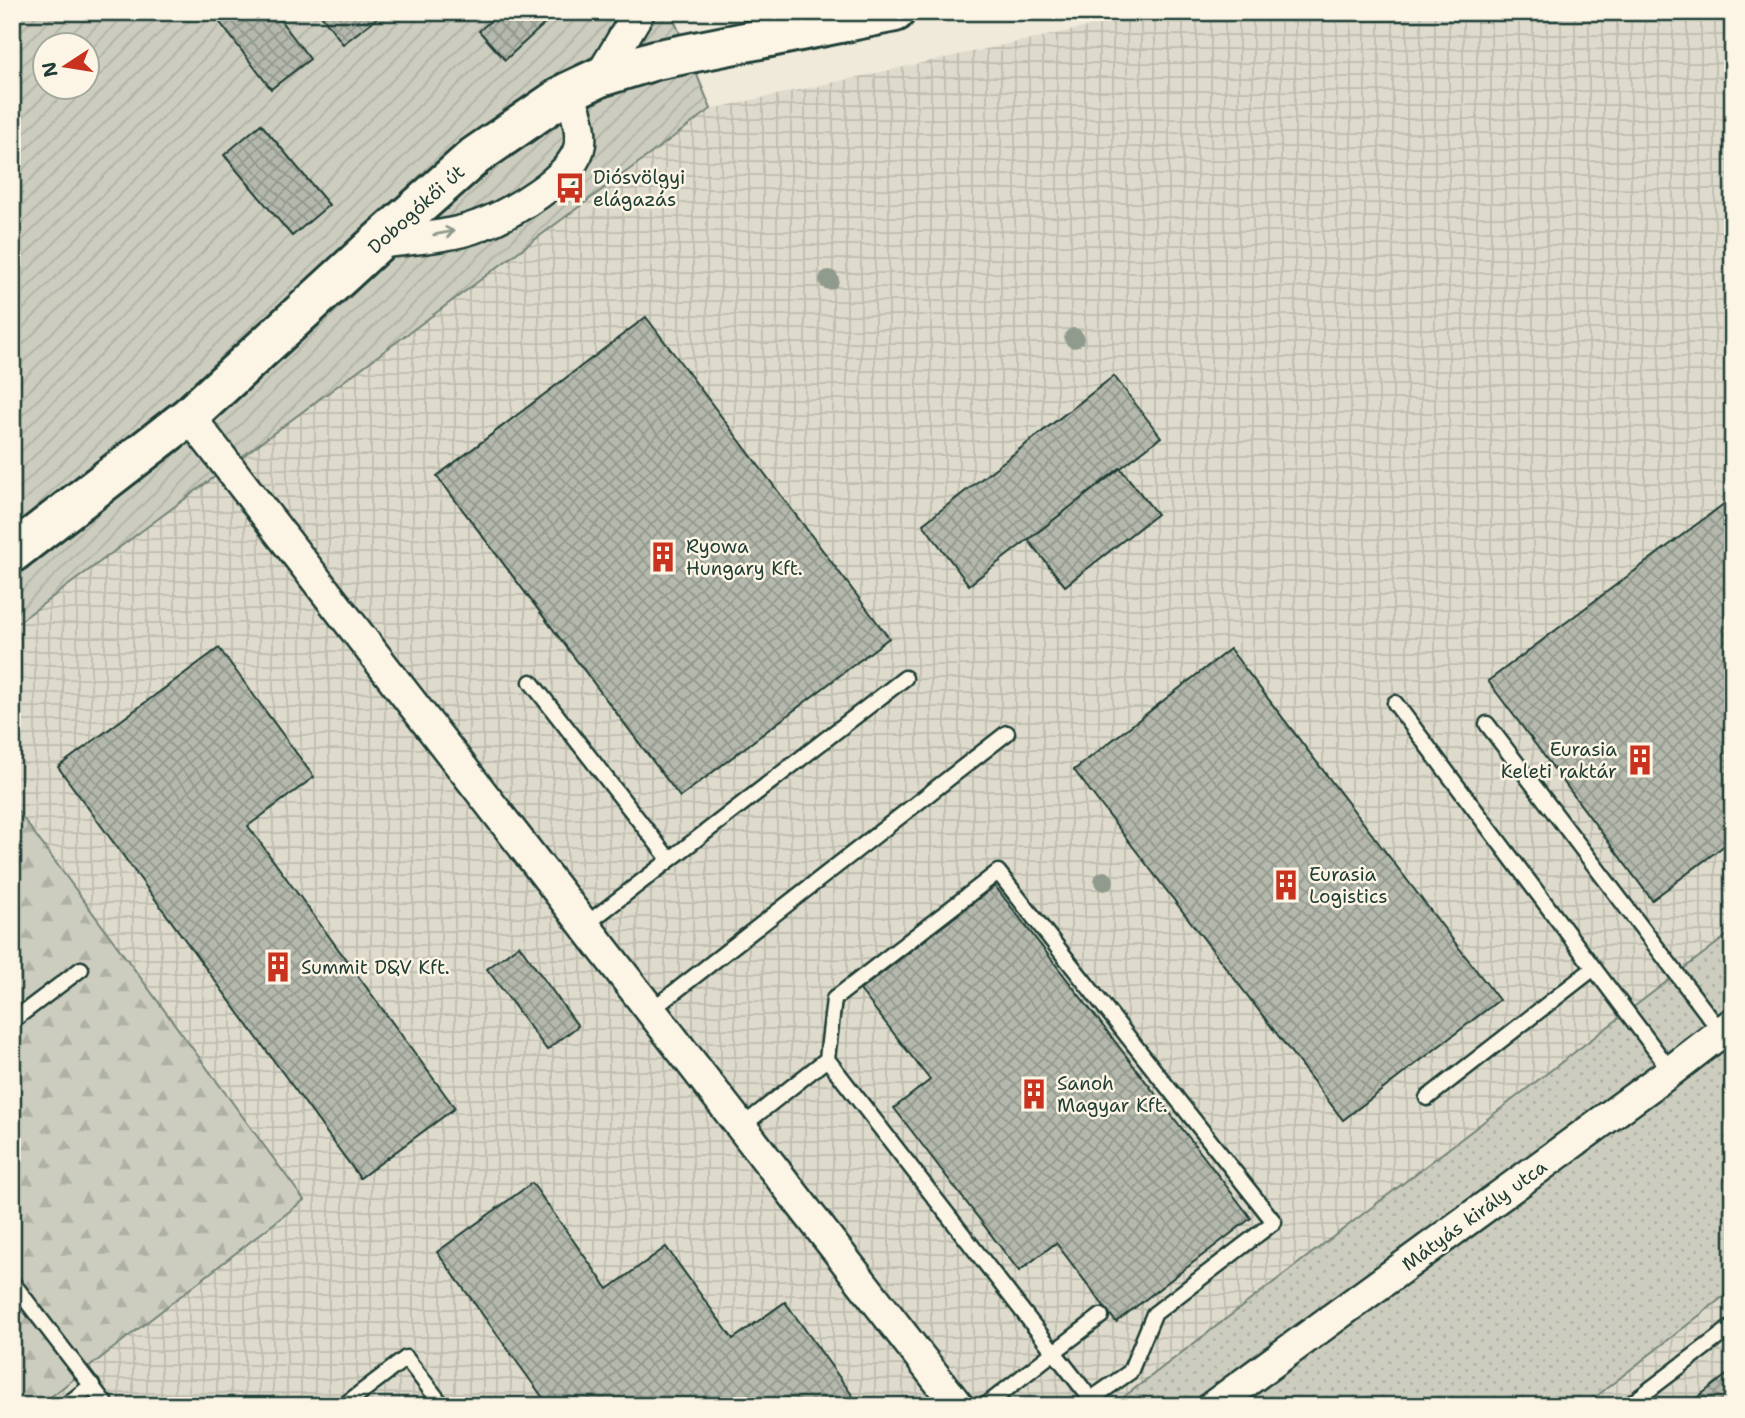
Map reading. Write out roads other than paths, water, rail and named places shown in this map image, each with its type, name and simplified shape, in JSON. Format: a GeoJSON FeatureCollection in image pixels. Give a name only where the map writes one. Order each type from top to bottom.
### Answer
{"type":"FeatureCollection","features":[{"type":"Feature","properties":{"kind":"main road","name":"Dobogókői út"},"geometry":{"type":"LineString","coordinates":[[12,553],[189,416],[475,156],[584,85],[655,60],[895,12]]}},
{"type":"Feature","properties":{"kind":"street"},"geometry":{"type":"LineString","coordinates":[[377,243],[476,227],[511,211],[549,185],[570,166],[580,146],[584,85],[639,12]]}},
{"type":"Feature","properties":{"kind":"street"},"geometry":{"type":"LineString","coordinates":[[189,416],[957,1406]]}},
{"type":"Feature","properties":{"kind":"street","name":"Mátyás király utca"},"geometry":{"type":"LineString","coordinates":[[1213,1406],[1727,1028]]}},
{"type":"Feature","properties":{"kind":"lane"},"geometry":{"type":"LineString","coordinates":[[584,926],[905,678]]}},
{"type":"Feature","properties":{"kind":"lane"},"geometry":{"type":"LineString","coordinates":[[531,681],[668,859]]}},
{"type":"Feature","properties":{"kind":"lane"},"geometry":{"type":"LineString","coordinates":[[1395,703],[1671,1071]]}},
{"type":"Feature","properties":{"kind":"lane"},"geometry":{"type":"LineString","coordinates":[[1487,724],[1727,1028]]}},
{"type":"Feature","properties":{"kind":"lane"},"geometry":{"type":"LineString","coordinates":[[650,1011],[1007,733]]}},
{"type":"Feature","properties":{"kind":"lane"},"geometry":{"type":"LineString","coordinates":[[998,872],[1274,1222],[1154,1314],[1130,1372],[1091,1399],[1054,1352],[827,1059],[834,999],[998,872]]}},
{"type":"Feature","properties":{"kind":"lane"},"geometry":{"type":"LineString","coordinates":[[1427,1098],[1594,968]]}},
{"type":"Feature","properties":{"kind":"lane"},"geometry":{"type":"LineString","coordinates":[[12,1021],[80,969]]}},
{"type":"Feature","properties":{"kind":"lane"},"geometry":{"type":"LineString","coordinates":[[741,1128],[827,1059]]}},
{"type":"Feature","properties":{"kind":"lane"},"geometry":{"type":"LineString","coordinates":[[12,1282],[107,1406]]}},
{"type":"Feature","properties":{"kind":"lane"},"geometry":{"type":"LineString","coordinates":[[985,1406],[1101,1316]]}},
{"type":"Feature","properties":{"kind":"lane"},"geometry":{"type":"LineString","coordinates":[[1628,1406],[1733,1326]]}},
{"type":"Feature","properties":{"kind":"lane"},"geometry":{"type":"LineString","coordinates":[[343,1406],[406,1358],[443,1406]]}},
{"type":"Feature","properties":{"kind":"lane"},"geometry":{"type":"LineString","coordinates":[[65,1406],[92,1385]]}},
{"type":"Feature","properties":{"kind":"place","name":"Diósvölgyi elágazás"},"geometry":{"type":"Point","coordinates":[570,188]}},
{"type":"Feature","properties":{"kind":"place","name":"Ryowa Hungary Kft."},"geometry":{"type":"Point","coordinates":[663,557]}},
{"type":"Feature","properties":{"kind":"place","name":"Eurasia Keleti raktár"},"geometry":{"type":"Point","coordinates":[1640,760]}},
{"type":"Feature","properties":{"kind":"place","name":"Eurasia Logistics"},"geometry":{"type":"Point","coordinates":[1286,885]}},
{"type":"Feature","properties":{"kind":"place","name":"Summit D&V Kft."},"geometry":{"type":"Point","coordinates":[278,967]}},
{"type":"Feature","properties":{"kind":"place","name":"Sanoh Magyar Kft."},"geometry":{"type":"Point","coordinates":[1034,1094]}}]}
